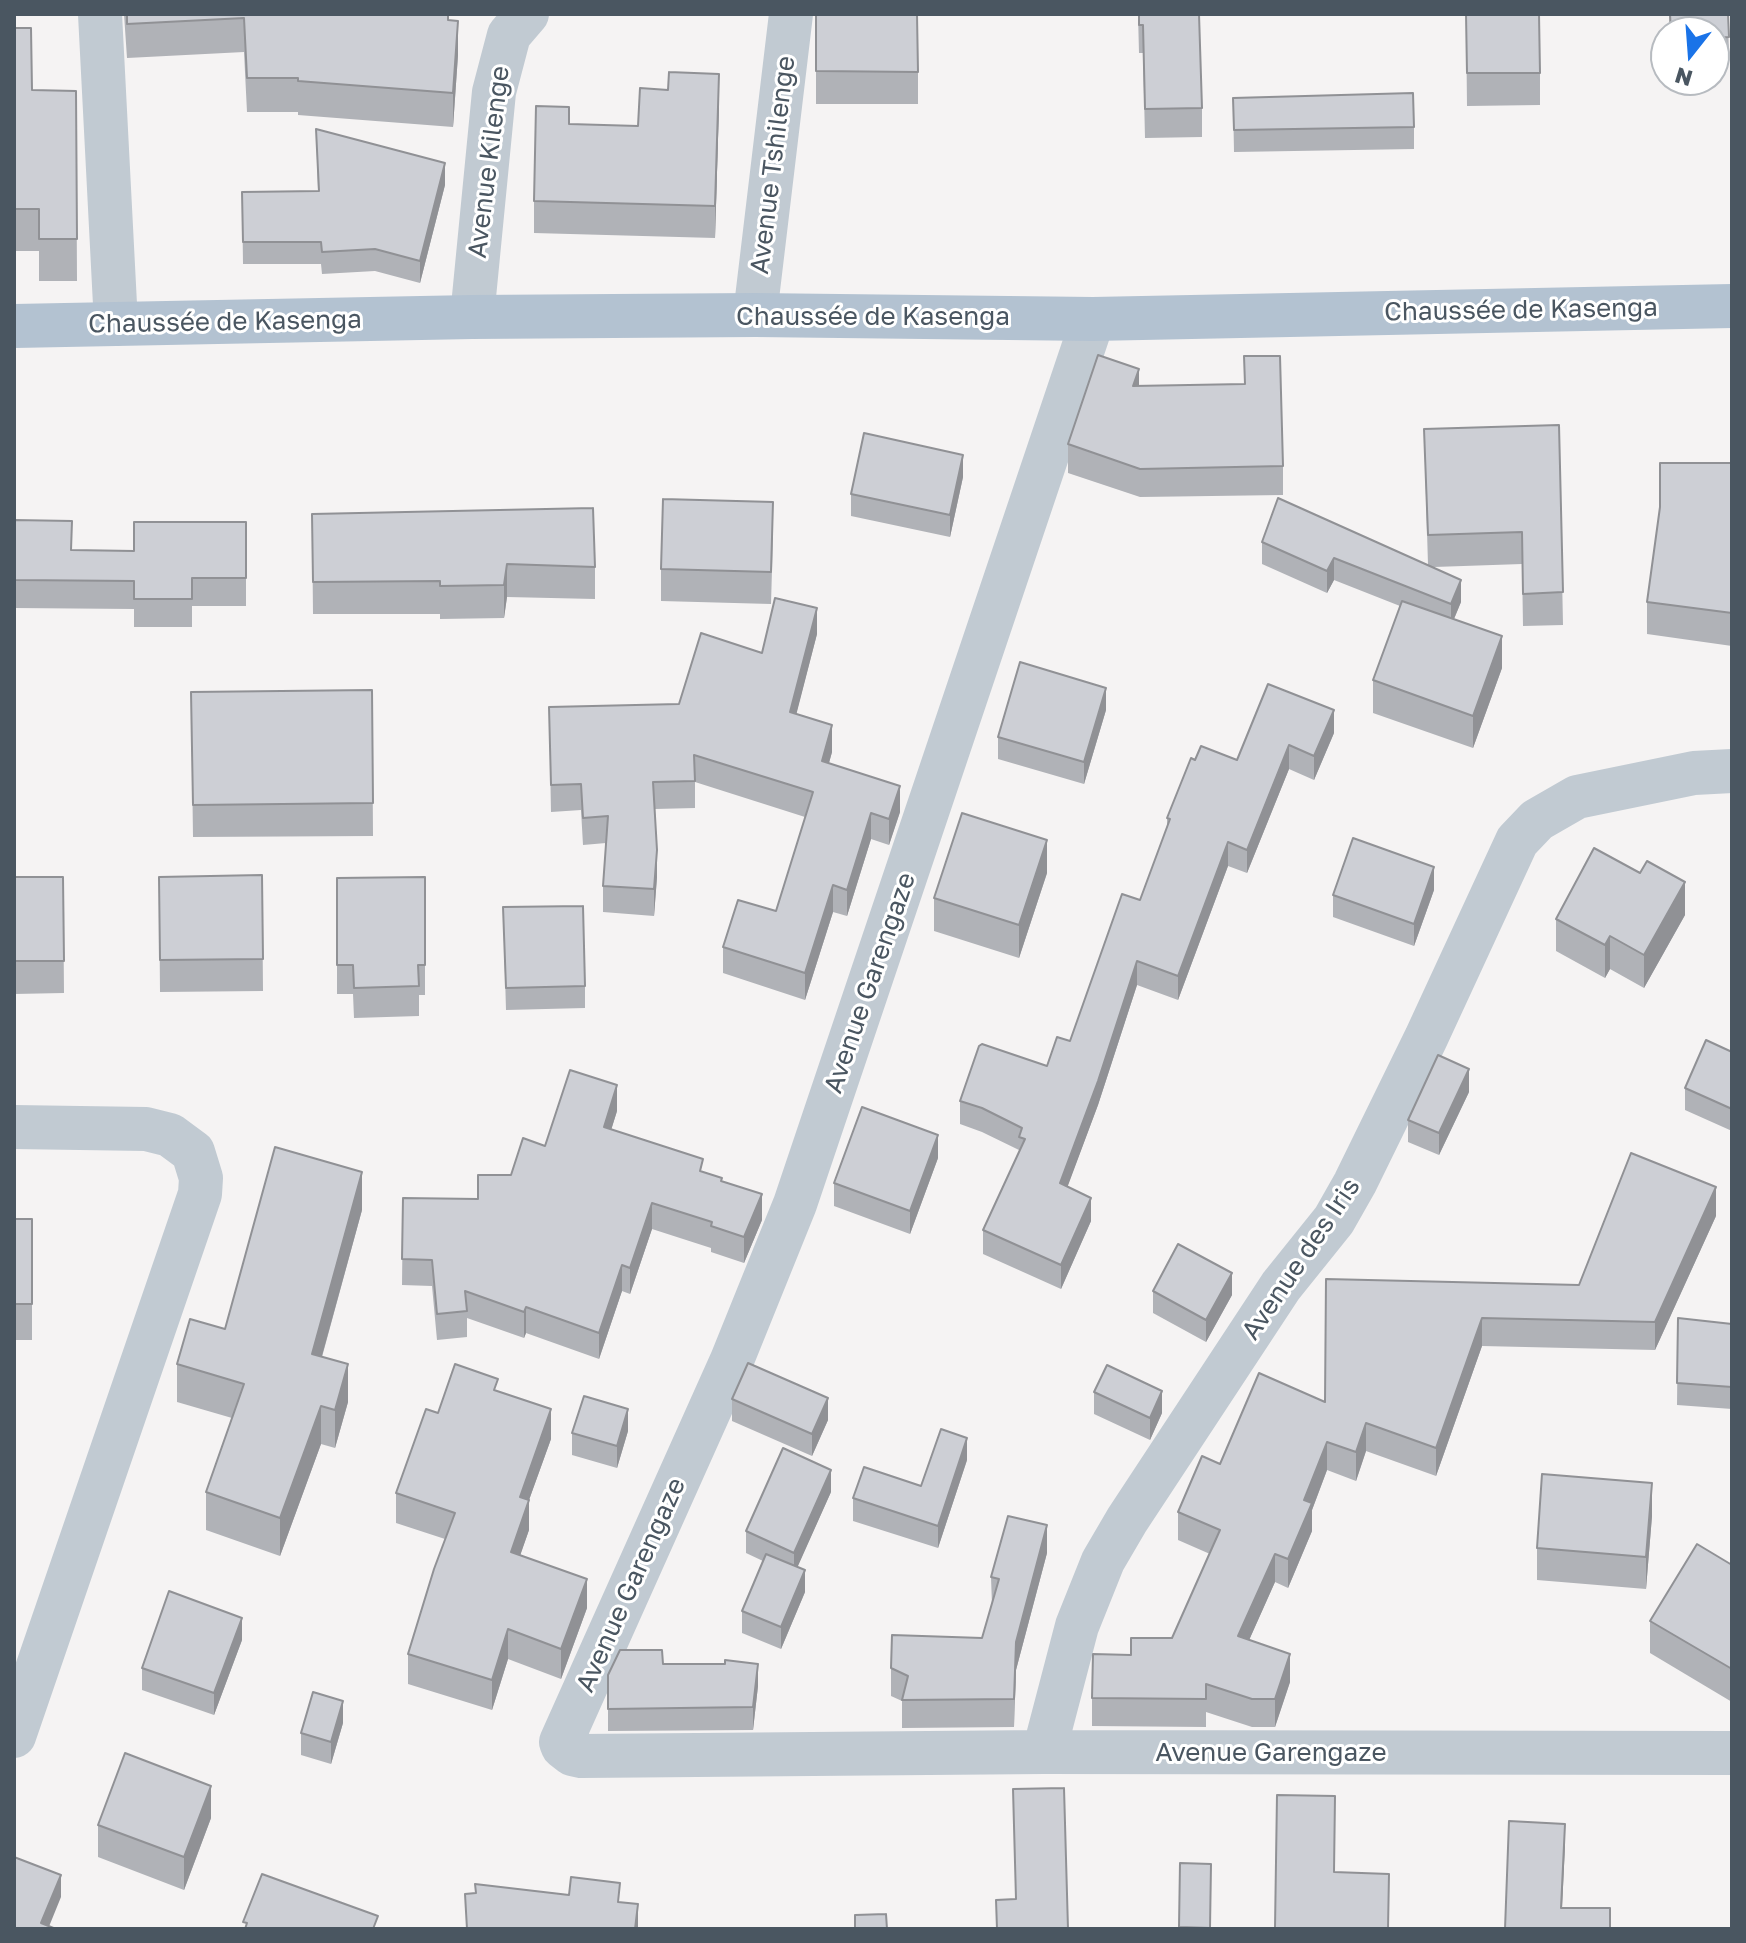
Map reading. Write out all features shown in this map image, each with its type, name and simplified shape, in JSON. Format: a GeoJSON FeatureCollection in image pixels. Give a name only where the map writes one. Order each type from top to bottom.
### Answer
{"type":"FeatureCollection","features":[{"type":"Feature","properties":{"kind":"main road","name":"Chaussée de Kasenga"},"geometry":{"type":"LineString","coordinates":[[14,326],[755,315],[1093,319],[1732,306]]}},
{"type":"Feature","properties":{"kind":"street"},"geometry":{"type":"LineString","coordinates":[[100,14],[116,324]]}},
{"type":"Feature","properties":{"kind":"street","name":"Avenue Kilenge"},"geometry":{"type":"LineString","coordinates":[[472,317],[494,92],[509,35],[527,14]]}},
{"type":"Feature","properties":{"kind":"street","name":"Avenue Tshilenge"},"geometry":{"type":"LineString","coordinates":[[755,315],[791,14]]}},
{"type":"Feature","properties":{"kind":"street","name":"Avenue Garengaze"},"geometry":{"type":"LineString","coordinates":[[1093,319],[795,1204],[732,1360],[561,1742],[566,1751],[581,1756],[1044,1752],[1732,1753]]}},
{"type":"Feature","properties":{"kind":"street","name":"Avenue des Iris"},"geometry":{"type":"LineString","coordinates":[[1044,1752],[1077,1626],[1103,1561],[1281,1286],[1334,1220],[1426,1038],[1517,841],[1537,820],[1577,797],[1694,773],[1732,771]]}},
{"type":"Feature","properties":{"kind":"street"},"geometry":{"type":"LineString","coordinates":[[14,1127],[146,1129],[170,1135],[193,1152],[201,1178],[200,1194],[14,1736]]}},
{"type":"Feature","properties":{"kind":"building"},"geometry":{"type":"Polygon","coordinates":[[[127,14],[448,14],[448,20],[458,21],[453,93],[298,81],[298,78],[247,78],[244,18],[127,24],[127,14]]]}},
{"type":"Feature","properties":{"kind":"building"},"geometry":{"type":"Polygon","coordinates":[[[816,14],[917,14],[918,72],[816,71],[816,14]]]}},
{"type":"Feature","properties":{"kind":"building"},"geometry":{"type":"Polygon","coordinates":[[[1139,14],[1199,14],[1202,108],[1145,109],[1143,25],[1139,25],[1139,14]]]}},
{"type":"Feature","properties":{"kind":"building"},"geometry":{"type":"Polygon","coordinates":[[[1466,14],[1539,14],[1540,73],[1467,73],[1466,14]]]}},
{"type":"Feature","properties":{"kind":"building"},"geometry":{"type":"Polygon","coordinates":[[[1670,14],[1728,16],[1670,16],[1670,14]]]}},
{"type":"Feature","properties":{"kind":"building"},"geometry":{"type":"Polygon","coordinates":[[[14,28],[31,28],[32,90],[76,91],[77,239],[39,239],[39,209],[14,209],[14,28]]]}},
{"type":"Feature","properties":{"kind":"building"},"geometry":{"type":"Polygon","coordinates":[[[669,72],[719,74],[715,206],[534,201],[536,106],[569,107],[569,124],[638,126],[640,88],[668,90],[669,72]]]}},
{"type":"Feature","properties":{"kind":"building"},"geometry":{"type":"Polygon","coordinates":[[[1413,93],[1414,127],[1234,130],[1233,98],[1413,93]]]}},
{"type":"Feature","properties":{"kind":"building"},"geometry":{"type":"Polygon","coordinates":[[[316,129],[445,163],[420,261],[375,249],[322,252],[321,242],[243,242],[242,192],[319,191],[316,129]]]}},
{"type":"Feature","properties":{"kind":"building"},"geometry":{"type":"Polygon","coordinates":[[[1098,355],[1139,369],[1133,386],[1245,384],[1244,356],[1280,356],[1283,466],[1140,469],[1068,444],[1098,355]]]}},
{"type":"Feature","properties":{"kind":"building"},"geometry":{"type":"Polygon","coordinates":[[[1559,425],[1563,592],[1523,594],[1522,532],[1428,535],[1424,429],[1559,425]]]}},
{"type":"Feature","properties":{"kind":"building"},"geometry":{"type":"Polygon","coordinates":[[[864,433],[963,455],[950,515],[851,494],[864,433]]]}},
{"type":"Feature","properties":{"kind":"building"},"geometry":{"type":"Polygon","coordinates":[[[1660,463],[1732,463],[1732,613],[1647,602],[1660,507],[1660,463]]]}},
{"type":"Feature","properties":{"kind":"building"},"geometry":{"type":"Polygon","coordinates":[[[1278,498],[1461,580],[1451,604],[1334,558],[1327,571],[1262,542],[1278,498]]]}},
{"type":"Feature","properties":{"kind":"building"},"geometry":{"type":"Polygon","coordinates":[[[663,499],[773,502],[771,572],[661,569],[663,499]]]}},
{"type":"Feature","properties":{"kind":"building"},"geometry":{"type":"Polygon","coordinates":[[[593,508],[595,567],[507,564],[504,585],[440,586],[440,581],[313,582],[312,514],[593,508]]]}},
{"type":"Feature","properties":{"kind":"building"},"geometry":{"type":"Polygon","coordinates":[[[14,520],[72,521],[71,550],[134,551],[134,522],[246,522],[246,578],[192,578],[192,599],[134,599],[134,581],[14,580],[14,520]]]}},
{"type":"Feature","properties":{"kind":"building"},"geometry":{"type":"Polygon","coordinates":[[[775,598],[817,608],[790,712],[832,725],[822,761],[900,786],[889,819],[871,813],[847,890],[833,885],[805,973],[723,947],[738,900],[776,911],[813,792],[694,755],[695,781],[653,782],[657,850],[654,889],[603,886],[608,816],[583,818],[581,784],[551,785],[549,707],[679,704],[701,633],[762,653],[775,598]]]}},
{"type":"Feature","properties":{"kind":"building"},"geometry":{"type":"Polygon","coordinates":[[[1402,601],[1502,636],[1473,716],[1373,680],[1402,601]]]}},
{"type":"Feature","properties":{"kind":"building"},"geometry":{"type":"Polygon","coordinates":[[[1020,662],[1106,688],[1084,762],[998,737],[1020,662]]]}},
{"type":"Feature","properties":{"kind":"building"},"geometry":{"type":"Polygon","coordinates":[[[1268,684],[1334,710],[1314,756],[1289,745],[1247,850],[1228,842],[1178,976],[1137,961],[1098,1081],[1060,1183],[1091,1198],[1061,1265],[983,1230],[1025,1139],[1019,1137],[1022,1128],[960,1101],[979,1046],[982,1044],[1047,1066],[1057,1037],[1070,1041],[1122,894],[1140,900],[1191,758],[1195,760],[1201,746],[1237,760],[1268,684]]]}},
{"type":"Feature","properties":{"kind":"building"},"geometry":{"type":"Polygon","coordinates":[[[372,690],[373,803],[193,805],[191,692],[372,690]]]}},
{"type":"Feature","properties":{"kind":"building"},"geometry":{"type":"Polygon","coordinates":[[[962,813],[1047,840],[1019,925],[934,898],[962,813]]]}},
{"type":"Feature","properties":{"kind":"building"},"geometry":{"type":"Polygon","coordinates":[[[1353,838],[1434,867],[1414,924],[1333,895],[1353,838]]]}},
{"type":"Feature","properties":{"kind":"building"},"geometry":{"type":"Polygon","coordinates":[[[1594,848],[1640,873],[1647,861],[1685,882],[1644,955],[1610,936],[1605,945],[1556,919],[1594,848]]]}},
{"type":"Feature","properties":{"kind":"building"},"geometry":{"type":"Polygon","coordinates":[[[262,875],[263,959],[160,960],[159,877],[262,875]]]}},
{"type":"Feature","properties":{"kind":"building"},"geometry":{"type":"Polygon","coordinates":[[[14,877],[63,877],[64,961],[14,961],[14,877]]]}},
{"type":"Feature","properties":{"kind":"building"},"geometry":{"type":"Polygon","coordinates":[[[425,877],[425,965],[418,965],[419,986],[354,988],[353,965],[337,965],[337,878],[425,877]]]}},
{"type":"Feature","properties":{"kind":"building"},"geometry":{"type":"Polygon","coordinates":[[[583,906],[585,986],[506,988],[503,907],[583,906]]]}},
{"type":"Feature","properties":{"kind":"building"},"geometry":{"type":"Polygon","coordinates":[[[1706,1040],[1732,1052],[1732,1109],[1685,1088],[1706,1040]]]}},
{"type":"Feature","properties":{"kind":"building"},"geometry":{"type":"Polygon","coordinates":[[[1438,1055],[1469,1069],[1439,1133],[1408,1120],[1438,1055]]]}},
{"type":"Feature","properties":{"kind":"building"},"geometry":{"type":"Polygon","coordinates":[[[570,1070],[617,1085],[604,1127],[703,1159],[700,1171],[762,1194],[744,1237],[711,1226],[712,1222],[652,1203],[630,1268],[622,1265],[599,1333],[526,1307],[524,1312],[465,1291],[467,1311],[437,1314],[432,1260],[402,1259],[403,1198],[478,1199],[478,1175],[511,1175],[523,1138],[545,1146],[570,1070]]]}},
{"type":"Feature","properties":{"kind":"building"},"geometry":{"type":"Polygon","coordinates":[[[862,1107],[938,1135],[910,1211],[834,1183],[862,1107]]]}},
{"type":"Feature","properties":{"kind":"building"},"geometry":{"type":"Polygon","coordinates":[[[275,1147],[362,1172],[312,1354],[348,1364],[335,1410],[321,1406],[280,1518],[206,1492],[244,1384],[177,1364],[190,1319],[225,1329],[275,1147]]]}},
{"type":"Feature","properties":{"kind":"building"},"geometry":{"type":"Polygon","coordinates":[[[1631,1153],[1716,1187],[1655,1322],[1482,1318],[1436,1448],[1366,1423],[1356,1452],[1327,1442],[1304,1500],[1312,1503],[1288,1559],[1275,1554],[1238,1636],[1290,1654],[1275,1699],[1252,1699],[1206,1684],[1206,1699],[1092,1698],[1093,1654],[1131,1655],[1131,1638],[1172,1638],[1220,1530],[1178,1512],[1202,1456],[1220,1464],[1259,1373],[1325,1402],[1326,1279],[1579,1285],[1631,1153]]]}},
{"type":"Feature","properties":{"kind":"building"},"geometry":{"type":"Polygon","coordinates":[[[14,1219],[32,1219],[32,1304],[14,1304],[14,1219]]]}},
{"type":"Feature","properties":{"kind":"building"},"geometry":{"type":"Polygon","coordinates":[[[1178,1244],[1232,1273],[1206,1320],[1153,1291],[1178,1244]]]}},
{"type":"Feature","properties":{"kind":"building"},"geometry":{"type":"Polygon","coordinates":[[[1678,1318],[1732,1324],[1732,1387],[1677,1383],[1678,1318]]]}},
{"type":"Feature","properties":{"kind":"building"},"geometry":{"type":"Polygon","coordinates":[[[748,1363],[828,1398],[812,1434],[732,1399],[748,1363]]]}},
{"type":"Feature","properties":{"kind":"building"},"geometry":{"type":"Polygon","coordinates":[[[455,1364],[498,1379],[494,1390],[551,1409],[520,1497],[529,1500],[511,1552],[587,1579],[561,1649],[508,1629],[492,1680],[408,1654],[455,1513],[396,1493],[426,1409],[438,1413],[455,1364]]]}},
{"type":"Feature","properties":{"kind":"building"},"geometry":{"type":"Polygon","coordinates":[[[1107,1365],[1162,1391],[1150,1418],[1094,1392],[1107,1365]]]}},
{"type":"Feature","properties":{"kind":"building"},"geometry":{"type":"Polygon","coordinates":[[[584,1396],[628,1409],[617,1446],[572,1433],[584,1396]]]}},
{"type":"Feature","properties":{"kind":"building"},"geometry":{"type":"Polygon","coordinates":[[[941,1429],[967,1438],[938,1526],[853,1498],[864,1467],[921,1486],[941,1429]]]}},
{"type":"Feature","properties":{"kind":"building"},"geometry":{"type":"Polygon","coordinates":[[[783,1448],[831,1470],[794,1553],[746,1531],[783,1448]]]}},
{"type":"Feature","properties":{"kind":"building"},"geometry":{"type":"Polygon","coordinates":[[[1542,1474],[1652,1483],[1646,1557],[1537,1548],[1542,1474]]]}},
{"type":"Feature","properties":{"kind":"building"},"geometry":{"type":"Polygon","coordinates":[[[1008,1516],[1047,1525],[1016,1642],[1014,1699],[902,1700],[908,1676],[891,1668],[892,1635],[982,1638],[999,1579],[991,1577],[1008,1516]]]}},
{"type":"Feature","properties":{"kind":"building"},"geometry":{"type":"Polygon","coordinates":[[[1697,1544],[1732,1565],[1732,1669],[1650,1621],[1697,1544]]]}},
{"type":"Feature","properties":{"kind":"building"},"geometry":{"type":"Polygon","coordinates":[[[766,1554],[805,1570],[781,1627],[742,1611],[766,1554]]]}},
{"type":"Feature","properties":{"kind":"building"},"geometry":{"type":"Polygon","coordinates":[[[169,1591],[242,1618],[214,1693],[142,1668],[169,1591]]]}},
{"type":"Feature","properties":{"kind":"building"},"geometry":{"type":"Polygon","coordinates":[[[620,1650],[662,1650],[663,1664],[725,1664],[725,1660],[758,1664],[753,1707],[608,1709],[608,1675],[620,1650]]]}},
{"type":"Feature","properties":{"kind":"building"},"geometry":{"type":"Polygon","coordinates":[[[313,1692],[343,1701],[331,1742],[301,1733],[313,1692]]]}},
{"type":"Feature","properties":{"kind":"building"},"geometry":{"type":"Polygon","coordinates":[[[125,1753],[211,1786],[184,1857],[98,1825],[125,1753]]]}},
{"type":"Feature","properties":{"kind":"building"},"geometry":{"type":"Polygon","coordinates":[[[1064,1788],[1068,1929],[997,1929],[996,1900],[1016,1899],[1013,1789],[1064,1788]]]}},
{"type":"Feature","properties":{"kind":"building"},"geometry":{"type":"Polygon","coordinates":[[[1277,1795],[1335,1796],[1334,1872],[1389,1874],[1388,1929],[1266,1929],[1275,1928],[1277,1795]]]}},
{"type":"Feature","properties":{"kind":"building"},"geometry":{"type":"Polygon","coordinates":[[[1509,1821],[1565,1824],[1561,1908],[1610,1908],[1610,1929],[1505,1929],[1509,1821]]]}},
{"type":"Feature","properties":{"kind":"building"},"geometry":{"type":"Polygon","coordinates":[[[14,1857],[61,1875],[41,1923],[56,1929],[14,1929],[14,1857]]]}},
{"type":"Feature","properties":{"kind":"building"},"geometry":{"type":"Polygon","coordinates":[[[1180,1863],[1211,1864],[1210,1928],[1179,1927],[1180,1863]]]}},
{"type":"Feature","properties":{"kind":"building"},"geometry":{"type":"Polygon","coordinates":[[[262,1874],[378,1916],[373,1929],[245,1929],[247,1923],[243,1922],[262,1874]]]}},
{"type":"Feature","properties":{"kind":"building"},"geometry":{"type":"Polygon","coordinates":[[[571,1877],[620,1883],[618,1902],[638,1904],[635,1929],[467,1929],[465,1894],[476,1893],[475,1884],[569,1895],[571,1877]]]}},
{"type":"Feature","properties":{"kind":"building"},"geometry":{"type":"Polygon","coordinates":[[[886,1914],[887,1929],[855,1929],[855,1915],[886,1914]]]}}]}
